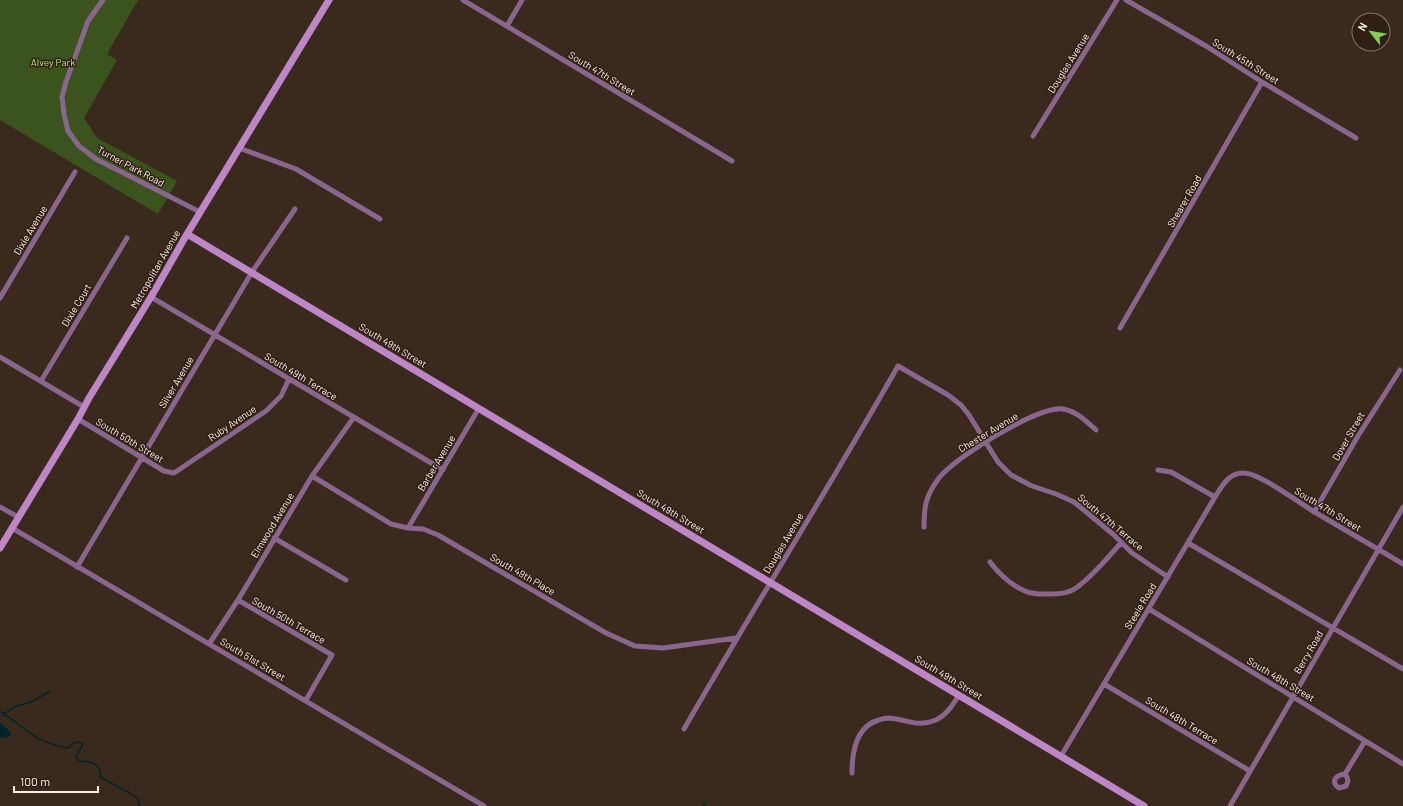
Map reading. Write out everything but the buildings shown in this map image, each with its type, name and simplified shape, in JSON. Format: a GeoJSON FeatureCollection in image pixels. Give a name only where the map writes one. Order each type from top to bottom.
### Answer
{"type":"FeatureCollection","features":[{"type":"Feature","properties":{"kind":"street","name":"Turner Park Road"},"geometry":{"type":"LineString","coordinates":[[103,0],[88,21],[66,82],[62,97],[68,131],[79,146],[96,159],[200,212]]}},
{"type":"Feature","properties":{"kind":"street","name":"Metropolitan Avenue"},"geometry":{"type":"LineString","coordinates":[[0,548],[151,297],[200,212],[329,0]]}},
{"type":"Feature","properties":{"kind":"street","name":"South 47th Street"},"geometry":{"type":"LineString","coordinates":[[463,0],[732,161]]}},
{"type":"Feature","properties":{"kind":"street"},"geometry":{"type":"LineString","coordinates":[[508,26],[522,0]]}},
{"type":"Feature","properties":{"kind":"street","name":"Douglas Avenue"},"geometry":{"type":"LineString","coordinates":[[1033,136],[1117,0]]}},
{"type":"Feature","properties":{"kind":"street","name":"South 45th Street"},"geometry":{"type":"LineString","coordinates":[[1126,0],[1206,46],[1262,82],[1356,138]]}},
{"type":"Feature","properties":{"kind":"street","name":"Shearer Road"},"geometry":{"type":"LineString","coordinates":[[1120,328],[1262,82]]}},
{"type":"Feature","properties":{"kind":"street"},"geometry":{"type":"LineString","coordinates":[[239,148],[296,169],[380,219]]}},
{"type":"Feature","properties":{"kind":"street","name":"Dixie Avenue"},"geometry":{"type":"LineString","coordinates":[[0,298],[75,172]]}},
{"type":"Feature","properties":{"kind":"street","name":"Silver Avenue"},"geometry":{"type":"LineString","coordinates":[[77,567],[252,272],[295,209]]}},
{"type":"Feature","properties":{"kind":"street","name":"South 49th Street"},"geometry":{"type":"LineString","coordinates":[[187,234],[1144,806]]}},
{"type":"Feature","properties":{"kind":"street","name":"Dixie Court"},"geometry":{"type":"LineString","coordinates":[[41,381],[127,238]]}},
{"type":"Feature","properties":{"kind":"street","name":"South 49th Terrace"},"geometry":{"type":"LineString","coordinates":[[151,297],[443,470]]}},
{"type":"Feature","properties":{"kind":"street"},"geometry":{"type":"LineString","coordinates":[[0,357],[84,407]]}},
{"type":"Feature","properties":{"kind":"street","name":"Douglas Avenue"},"geometry":{"type":"LineString","coordinates":[[684,729],[736,638],[898,366]]}},
{"type":"Feature","properties":{"kind":"street","name":"South 47th Terrace"},"geometry":{"type":"LineString","coordinates":[[898,366],[948,395],[961,405],[969,415],[998,462],[1012,475],[1032,486],[1074,502],[1132,553],[1168,577]]}},
{"type":"Feature","properties":{"kind":"street","name":"Dover Street"},"geometry":{"type":"LineString","coordinates":[[1314,512],[1358,436],[1400,370]]}},
{"type":"Feature","properties":{"kind":"street","name":"Ruby Avenue"},"geometry":{"type":"LineString","coordinates":[[174,473],[266,411],[281,396],[289,379]]}},
{"type":"Feature","properties":{"kind":"street","name":"Barber Avenue"},"geometry":{"type":"LineString","coordinates":[[408,528],[479,408]]}},
{"type":"Feature","properties":{"kind":"street","name":"Chester Avenue"},"geometry":{"type":"LineString","coordinates":[[924,526],[924,507],[927,498],[938,478],[957,461],[985,442],[1032,416],[1053,409],[1062,408],[1082,417],[1096,430]]}},
{"type":"Feature","properties":{"kind":"street","name":"Elmwood Avenue"},"geometry":{"type":"LineString","coordinates":[[209,644],[238,600],[312,476],[354,417]]}},
{"type":"Feature","properties":{"kind":"street","name":"South 50th Street"},"geometry":{"type":"LineString","coordinates":[[78,419],[164,471],[174,473]]}},
{"type":"Feature","properties":{"kind":"street"},"geometry":{"type":"LineString","coordinates":[[1158,470],[1171,472],[1215,497]]}},
{"type":"Feature","properties":{"kind":"street","name":"South 47th Street"},"geometry":{"type":"LineString","coordinates":[[1242,473],[1255,476],[1403,564]]}},
{"type":"Feature","properties":{"kind":"street","name":"Steele Road"},"geometry":{"type":"LineString","coordinates":[[1061,756],[1223,484],[1229,478],[1242,473]]}},
{"type":"Feature","properties":{"kind":"street","name":"South 49th Place"},"geometry":{"type":"LineString","coordinates":[[312,476],[391,524],[408,528],[423,529],[438,535],[606,633],[635,646],[663,648],[736,638]]}},
{"type":"Feature","properties":{"kind":"street"},"geometry":{"type":"LineString","coordinates":[[0,507],[18,517]]}},
{"type":"Feature","properties":{"kind":"street","name":"Berry Road"},"geometry":{"type":"LineString","coordinates":[[1230,806],[1403,507]]}},
{"type":"Feature","properties":{"kind":"street","name":"South 51st Street"},"geometry":{"type":"LineString","coordinates":[[12,528],[484,806]]}},
{"type":"Feature","properties":{"kind":"street"},"geometry":{"type":"LineString","coordinates":[[274,538],[346,580]]}},
{"type":"Feature","properties":{"kind":"street"},"geometry":{"type":"LineString","coordinates":[[990,562],[997,571],[1025,591],[1038,594],[1061,594],[1074,589],[1090,576],[1122,543]]}},
{"type":"Feature","properties":{"kind":"street"},"geometry":{"type":"LineString","coordinates":[[1188,543],[1403,670]]}},
{"type":"Feature","properties":{"kind":"street","name":"South 50th Terrace"},"geometry":{"type":"LineString","coordinates":[[238,600],[332,655],[306,700]]}},
{"type":"Feature","properties":{"kind":"street","name":"South 48th Street"},"geometry":{"type":"LineString","coordinates":[[1149,609],[1403,764]]}},
{"type":"Feature","properties":{"kind":"street","name":"South 48th Terrace"},"geometry":{"type":"LineString","coordinates":[[1104,684],[1250,771]]}},
{"type":"Feature","properties":{"kind":"street"},"geometry":{"type":"LineString","coordinates":[[852,773],[852,757],[856,744],[862,730],[871,722],[888,718],[918,724],[930,722],[945,714],[959,695]]}},
{"type":"Feature","properties":{"kind":"street"},"geometry":{"type":"LineString","coordinates":[[1345,774],[1365,740]]}},
{"type":"Feature","properties":{"kind":"green space","name":"Alvey Park"},"geometry":{"type":"Polygon","coordinates":[[[0,0],[138,0],[107,54],[117,60],[84,118],[97,138],[177,181],[158,214],[0,120],[0,0]]]}},
{"type":"Feature","properties":{"kind":"water"},"geometry":{"type":"Polygon","coordinates":[[[0,722],[11,733],[10,736],[6,738],[0,737],[0,722]]]}},
{"type":"Feature","properties":{"kind":"waterway"},"geometry":{"type":"LineString","coordinates":[[3,713],[8,712],[14,707],[31,702],[50,692]]}},
{"type":"Feature","properties":{"kind":"waterway"},"geometry":{"type":"LineString","coordinates":[[0,712],[36,737],[50,743],[68,748],[74,743],[82,743],[76,757],[79,761],[91,763],[97,766],[100,777],[133,795],[138,799],[139,806]]}}]}
